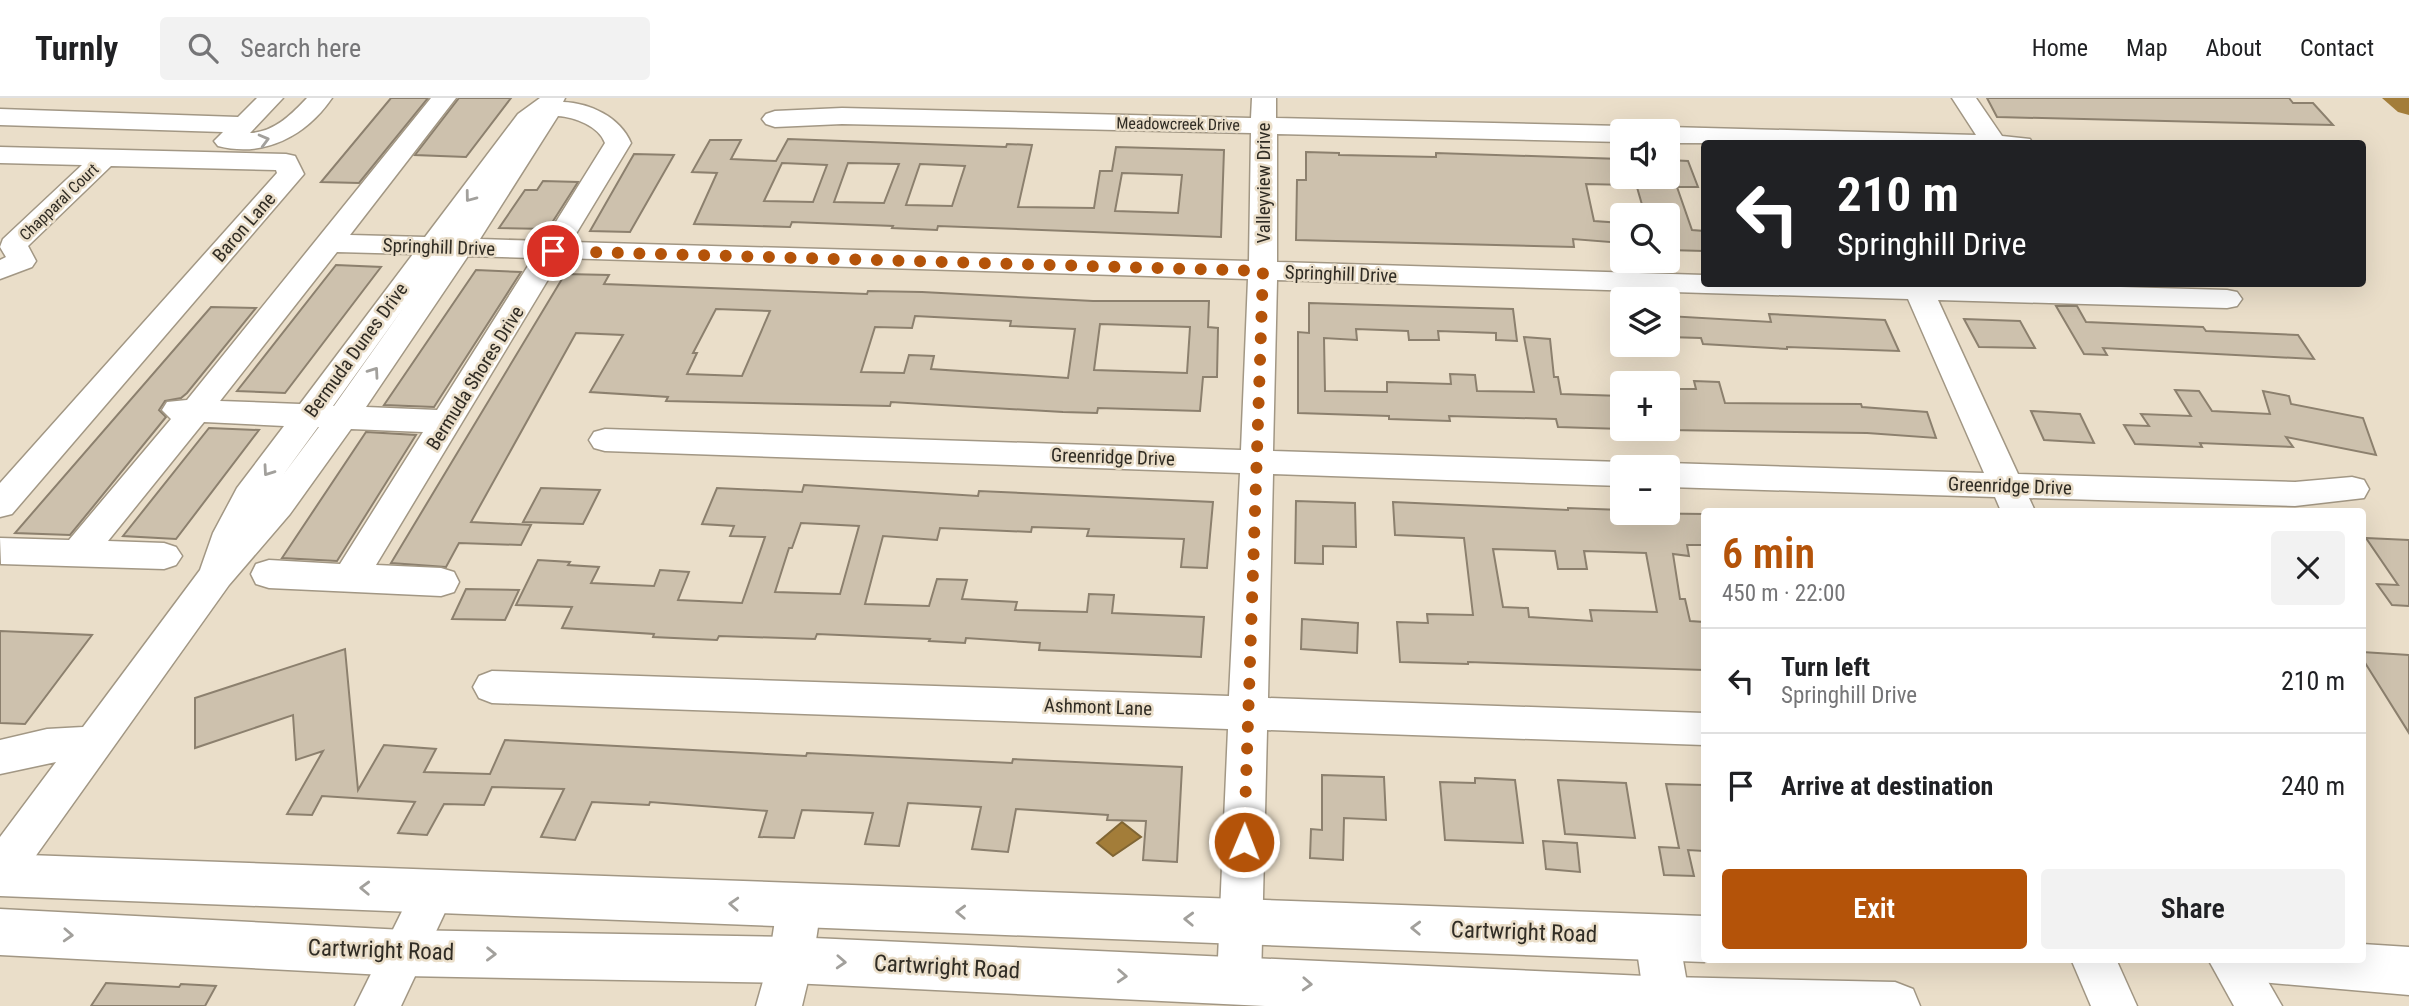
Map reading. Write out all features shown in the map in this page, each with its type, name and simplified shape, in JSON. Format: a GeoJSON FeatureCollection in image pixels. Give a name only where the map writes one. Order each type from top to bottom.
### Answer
{"type":"FeatureCollection","features":[{"type":"Feature","properties":{"kind":"main road","name":"Cartwright Road"},"geometry":{"type":"LineString","coordinates":[[0,873],[799,907],[1242,920],[1701,939]]}},
{"type":"Feature","properties":{"kind":"main road","name":"Cartwright Road"},"geometry":{"type":"LineString","coordinates":[[0,932],[404,953],[790,960],[1668,1004],[1895,1006]]}},
{"type":"Feature","properties":{"kind":"main road"},"geometry":{"type":"LineString","coordinates":[[2310,963],[2409,971]]}},
{"type":"Feature","properties":{"kind":"street"},"geometry":{"type":"LineString","coordinates":[[4,136],[236,133],[251,121],[271,98]]}},
{"type":"Feature","properties":{"kind":"street"},"geometry":{"type":"LineString","coordinates":[[4,136],[35,120],[236,133],[251,143],[271,139],[298,124],[320,98]]}},
{"type":"Feature","properties":{"kind":"street"},"geometry":{"type":"LineString","coordinates":[[78,553],[182,410],[329,243],[444,98]]}},
{"type":"Feature","properties":{"kind":"street"},"geometry":{"type":"LineString","coordinates":[[1964,98],[1992,140]]}},
{"type":"Feature","properties":{"kind":"street","name":"Bermuda Dunes Drive"},"geometry":{"type":"LineString","coordinates":[[216,575],[230,533],[249,498],[307,416],[447,248],[545,120],[549,103]]}},
{"type":"Feature","properties":{"kind":"street","name":"Bermuda Shores Drive"},"geometry":{"type":"LineString","coordinates":[[351,578],[618,143],[614,133],[580,110],[549,103]]}},
{"type":"Feature","properties":{"kind":"street","name":"Meadowcreek Drive"},"geometry":{"type":"LineString","coordinates":[[775,119],[1263,112],[1610,133]]}},
{"type":"Feature","properties":{"kind":"street","name":"Valleyview Drive"},"geometry":{"type":"LineString","coordinates":[[1239,981],[1263,271],[1263,112]]}},
{"type":"Feature","properties":{"kind":"street"},"geometry":{"type":"LineString","coordinates":[[1680,135],[1814,140]]}},
{"type":"Feature","properties":{"kind":"street","name":"Baron Lane"},"geometry":{"type":"LineString","coordinates":[[1,503],[291,174],[286,162],[104,158],[4,136]]}},
{"type":"Feature","properties":{"kind":"street","name":"Chapparal Court"},"geometry":{"type":"LineString","coordinates":[[0,270],[22,261],[13,245],[104,158]]}},
{"type":"Feature","properties":{"kind":"street","name":"Springhill Drive"},"geometry":{"type":"LineString","coordinates":[[329,243],[1701,282]]}},
{"type":"Feature","properties":{"kind":"street","name":"Bermuda Dunes Drive"},"geometry":{"type":"LineString","coordinates":[[0,873],[216,575],[256,536],[343,417],[447,248]]}},
{"type":"Feature","properties":{"kind":"street"},"geometry":{"type":"LineString","coordinates":[[1917,287],[2012,498]]}},
{"type":"Feature","properties":{"kind":"street","name":"Springhill Drive"},"geometry":{"type":"LineString","coordinates":[[1917,287],[2227,299]]}},
{"type":"Feature","properties":{"kind":"street"},"geometry":{"type":"LineString","coordinates":[[182,410],[447,422]]}},
{"type":"Feature","properties":{"kind":"street","name":"Greenridge Drive"},"geometry":{"type":"LineString","coordinates":[[605,440],[1610,474]]}},
{"type":"Feature","properties":{"kind":"street","name":"Greenridge Drive"},"geometry":{"type":"LineString","coordinates":[[1680,476],[2012,498],[2295,494],[2352,489]]}},
{"type":"Feature","properties":{"kind":"street"},"geometry":{"type":"LineString","coordinates":[[1,551],[164,556]]}},
{"type":"Feature","properties":{"kind":"street"},"geometry":{"type":"LineString","coordinates":[[270,574],[441,582]]}},
{"type":"Feature","properties":{"kind":"street","name":"Ashmont Lane"},"geometry":{"type":"LineString","coordinates":[[492,687],[1701,729]]}},
{"type":"Feature","properties":{"kind":"street"},"geometry":{"type":"LineString","coordinates":[[0,757],[47,746],[94,743]]}},
{"type":"Feature","properties":{"kind":"street"},"geometry":{"type":"LineString","coordinates":[[378,1006],[433,891]]}},
{"type":"Feature","properties":{"kind":"street"},"geometry":{"type":"LineString","coordinates":[[779,1006],[799,907]]}},
{"type":"Feature","properties":{"kind":"street"},"geometry":{"type":"LineString","coordinates":[[1657,937],[1668,1004]]}},
{"type":"Feature","properties":{"kind":"street"},"geometry":{"type":"LineString","coordinates":[[2095,963],[2113,1006]]}},
{"type":"Feature","properties":{"kind":"street"},"geometry":{"type":"LineString","coordinates":[[2232,963],[2259,1006]]}},
{"type":"Feature","properties":{"kind":"shaded area"},"geometry":{"type":"Polygon","coordinates":[[[1122,822],[1141,837],[1113,856],[1097,843],[1122,822]]]}},
{"type":"Feature","properties":{"kind":"building"},"geometry":{"type":"Polygon","coordinates":[[[391,98],[428,98],[359,183],[321,182],[391,98]]]}},
{"type":"Feature","properties":{"kind":"building"},"geometry":{"type":"Polygon","coordinates":[[[459,98],[511,98],[466,157],[415,155],[459,98]]]}},
{"type":"Feature","properties":{"kind":"building"},"geometry":{"type":"Polygon","coordinates":[[[1987,98],[2289,98],[2293,103],[2313,103],[2333,125],[1997,117],[1987,98]]]}},
{"type":"Feature","properties":{"kind":"building"},"geometry":{"type":"Polygon","coordinates":[[[788,139],[1006,147],[1007,144],[1032,145],[1018,207],[1094,208],[1100,171],[1112,171],[1116,147],[1224,150],[1221,237],[938,226],[937,230],[792,222],[790,227],[694,224],[717,173],[692,172],[710,140],[741,140],[731,159],[776,161],[788,139]],[[782,163],[764,201],[813,202],[827,165],[782,163]],[[848,163],[834,202],[884,203],[899,164],[848,163]],[[920,164],[906,205],[952,206],[965,166],[920,164]],[[1122,173],[1115,211],[1178,213],[1182,175],[1122,173]]]}},
{"type":"Feature","properties":{"kind":"building"},"geometry":{"type":"Polygon","coordinates":[[[1306,152],[1339,155],[1436,157],[1436,153],[1610,159],[1610,185],[1586,184],[1594,221],[1610,222],[1610,242],[1573,239],[1574,247],[1296,240],[1297,180],[1306,180],[1306,152]]]}},
{"type":"Feature","properties":{"kind":"building"},"geometry":{"type":"Polygon","coordinates":[[[634,154],[674,155],[630,232],[590,231],[634,154]]]}},
{"type":"Feature","properties":{"kind":"building"},"geometry":{"type":"Polygon","coordinates":[[[1680,161],[1688,161],[1698,187],[1680,187],[1680,161]]]}},
{"type":"Feature","properties":{"kind":"building"},"geometry":{"type":"Polygon","coordinates":[[[543,181],[578,182],[548,229],[499,228],[525,190],[537,190],[543,181]]]}},
{"type":"Feature","properties":{"kind":"building"},"geometry":{"type":"Polygon","coordinates":[[[1637,189],[1678,189],[1692,230],[1701,231],[1701,251],[1680,250],[1680,203],[1642,203],[1637,189]]]}},
{"type":"Feature","properties":{"kind":"building"},"geometry":{"type":"Polygon","coordinates":[[[336,265],[381,267],[285,393],[237,391],[336,265]]]}},
{"type":"Feature","properties":{"kind":"building"},"geometry":{"type":"Polygon","coordinates":[[[476,270],[521,272],[434,407],[384,405],[476,270]]]}},
{"type":"Feature","properties":{"kind":"building"},"geometry":{"type":"Polygon","coordinates":[[[565,274],[609,275],[604,284],[867,294],[868,291],[922,292],[1093,301],[1209,301],[1208,327],[1218,328],[1217,377],[1203,377],[1200,411],[1098,408],[1097,413],[891,402],[890,406],[666,401],[668,397],[590,392],[623,335],[576,333],[471,522],[531,525],[521,545],[459,543],[446,567],[391,563],[565,274]],[[716,309],[693,353],[697,353],[687,374],[742,376],[770,311],[716,309]],[[915,316],[912,328],[875,327],[861,372],[904,373],[909,355],[934,356],[931,369],[1068,378],[1075,329],[1010,326],[1011,321],[915,316]],[[1100,324],[1094,370],[1187,373],[1190,327],[1100,324]]]}},
{"type":"Feature","properties":{"kind":"building"},"geometry":{"type":"Polygon","coordinates":[[[1309,303],[1513,309],[1517,341],[1496,340],[1496,333],[1438,331],[1439,340],[1409,340],[1408,331],[1356,329],[1357,340],[1324,338],[1325,391],[1387,392],[1387,382],[1451,384],[1450,374],[1475,375],[1477,391],[1534,392],[1524,337],[1550,339],[1554,377],[1558,377],[1561,394],[1610,396],[1610,429],[1558,427],[1556,419],[1449,416],[1450,421],[1298,413],[1298,332],[1309,333],[1309,303]]]}},
{"type":"Feature","properties":{"kind":"building"},"geometry":{"type":"Polygon","coordinates":[[[2056,306],[2077,306],[2086,322],[2203,327],[2206,331],[2298,335],[2314,359],[2103,348],[2107,355],[2084,354],[2056,306]]]}},
{"type":"Feature","properties":{"kind":"building"},"geometry":{"type":"Polygon","coordinates":[[[211,307],[256,308],[187,393],[181,398],[165,401],[159,410],[166,417],[70,535],[15,533],[211,307]]]}},
{"type":"Feature","properties":{"kind":"building"},"geometry":{"type":"Polygon","coordinates":[[[1769,314],[1885,320],[1899,351],[1703,344],[1701,338],[1680,337],[1680,317],[1771,322],[1769,314]]]}},
{"type":"Feature","properties":{"kind":"building"},"geometry":{"type":"Polygon","coordinates":[[[1964,319],[2020,321],[2035,348],[1979,347],[1964,319]]]}},
{"type":"Feature","properties":{"kind":"building"},"geometry":{"type":"Polygon","coordinates":[[[1694,381],[1719,382],[1725,403],[1861,404],[1862,407],[1927,412],[1936,438],[1867,433],[1680,430],[1680,389],[1696,389],[1694,381]]]}},
{"type":"Feature","properties":{"kind":"building"},"geometry":{"type":"Polygon","coordinates":[[[2175,390],[2199,391],[2212,411],[2270,414],[2263,391],[2289,396],[2291,404],[2363,418],[2376,455],[2286,437],[2293,447],[2200,443],[2202,447],[2135,444],[2124,425],[2149,426],[2141,414],[2191,416],[2175,390]]]}},
{"type":"Feature","properties":{"kind":"building"},"geometry":{"type":"Polygon","coordinates":[[[2031,411],[2080,414],[2094,443],[2044,440],[2031,411]]]}},
{"type":"Feature","properties":{"kind":"building"},"geometry":{"type":"Polygon","coordinates":[[[209,428],[259,430],[176,539],[123,536],[209,428]]]}},
{"type":"Feature","properties":{"kind":"building"},"geometry":{"type":"Polygon","coordinates":[[[366,432],[416,435],[337,561],[282,558],[366,432]]]}},
{"type":"Feature","properties":{"kind":"building"},"geometry":{"type":"Polygon","coordinates":[[[804,485],[978,496],[979,491],[1213,502],[1207,568],[1181,567],[1184,539],[1087,536],[1089,529],[1032,527],[1031,532],[940,528],[937,540],[883,536],[865,604],[929,606],[937,579],[967,580],[962,599],[1017,602],[1015,610],[1087,612],[1089,594],[1114,595],[1112,613],[1204,617],[1201,657],[1039,650],[1040,643],[966,638],[965,643],[817,634],[815,639],[719,636],[717,640],[653,637],[654,634],[562,628],[572,607],[516,605],[538,560],[599,567],[591,583],[654,586],[660,570],[689,572],[678,600],[742,603],[765,537],[730,536],[734,526],[702,524],[717,488],[802,492],[804,485]],[[801,523],[792,548],[789,548],[775,592],[840,594],[859,526],[801,523]]]}},
{"type":"Feature","properties":{"kind":"building"},"geometry":{"type":"Polygon","coordinates":[[[541,488],[600,490],[583,524],[523,522],[541,488]]]}},
{"type":"Feature","properties":{"kind":"building"},"geometry":{"type":"Polygon","coordinates":[[[1296,501],[1355,503],[1356,547],[1323,546],[1323,564],[1295,563],[1296,501]]]}},
{"type":"Feature","properties":{"kind":"building"},"geometry":{"type":"Polygon","coordinates":[[[1393,502],[1610,510],[1610,525],[1680,525],[1680,514],[1701,514],[1701,545],[1687,545],[1689,556],[1673,554],[1680,599],[1685,599],[1690,621],[1701,622],[1701,670],[1400,662],[1397,622],[1428,623],[1427,614],[1473,615],[1464,538],[1395,535],[1393,502]],[[1493,549],[1503,607],[1528,608],[1529,617],[1592,621],[1590,610],[1657,612],[1646,553],[1584,551],[1587,569],[1558,569],[1555,551],[1493,549]]]}},
{"type":"Feature","properties":{"kind":"building"},"geometry":{"type":"Polygon","coordinates":[[[2366,538],[2409,540],[2409,606],[2392,605],[2377,584],[2398,585],[2366,538]]]}},
{"type":"Feature","properties":{"kind":"building"},"geometry":{"type":"Polygon","coordinates":[[[466,589],[519,590],[505,620],[452,619],[466,589]]]}},
{"type":"Feature","properties":{"kind":"building"},"geometry":{"type":"Polygon","coordinates":[[[1302,619],[1358,623],[1357,653],[1301,649],[1302,619]]]}},
{"type":"Feature","properties":{"kind":"building"},"geometry":{"type":"Polygon","coordinates":[[[0,631],[92,635],[25,724],[0,723],[0,631]]]}},
{"type":"Feature","properties":{"kind":"building"},"geometry":{"type":"Polygon","coordinates":[[[345,649],[358,790],[384,745],[436,749],[424,772],[490,774],[505,740],[806,756],[807,753],[1012,763],[1013,759],[1182,767],[1177,862],[1143,860],[1146,821],[1107,820],[1108,815],[1016,809],[1008,852],[972,849],[981,807],[908,803],[899,846],[865,844],[873,813],[802,810],[794,838],[759,837],[767,811],[650,802],[649,805],[592,802],[575,840],[541,837],[564,789],[492,787],[484,805],[444,804],[427,835],[398,833],[415,802],[322,796],[312,815],[287,814],[323,751],[296,760],[293,715],[195,748],[195,698],[345,649]]]}},
{"type":"Feature","properties":{"kind":"building"},"geometry":{"type":"Polygon","coordinates":[[[2366,652],[2409,655],[2409,733],[2366,664],[2366,652]]]}},
{"type":"Feature","properties":{"kind":"building"},"geometry":{"type":"Polygon","coordinates":[[[1322,775],[1384,777],[1386,820],[1344,818],[1343,860],[1310,858],[1311,829],[1322,830],[1322,775]]]}},
{"type":"Feature","properties":{"kind":"building"},"geometry":{"type":"Polygon","coordinates":[[[1475,778],[1515,780],[1523,843],[1445,840],[1440,782],[1475,783],[1475,778]]]}},
{"type":"Feature","properties":{"kind":"building"},"geometry":{"type":"Polygon","coordinates":[[[1558,780],[1626,783],[1635,838],[1565,834],[1558,780]]]}},
{"type":"Feature","properties":{"kind":"building"},"geometry":{"type":"Polygon","coordinates":[[[1666,784],[1701,785],[1701,851],[1688,850],[1694,876],[1664,875],[1659,847],[1679,848],[1666,784]]]}},
{"type":"Feature","properties":{"kind":"building"},"geometry":{"type":"Polygon","coordinates":[[[1543,841],[1577,843],[1580,872],[1546,869],[1543,841]]]}},
{"type":"Feature","properties":{"kind":"building"},"geometry":{"type":"Polygon","coordinates":[[[106,983],[216,986],[205,1006],[91,1006],[106,983]]]}},
{"type":"Feature","properties":{"kind":"waterway"},"geometry":{"type":"LineString","coordinates":[[2398,98],[2409,105]]}},
{"type":"Feature","properties":{"kind":"route"},"geometry":{"type":"LineString","coordinates":[[553,251],[1263,271],[1244,842]]}}]}
